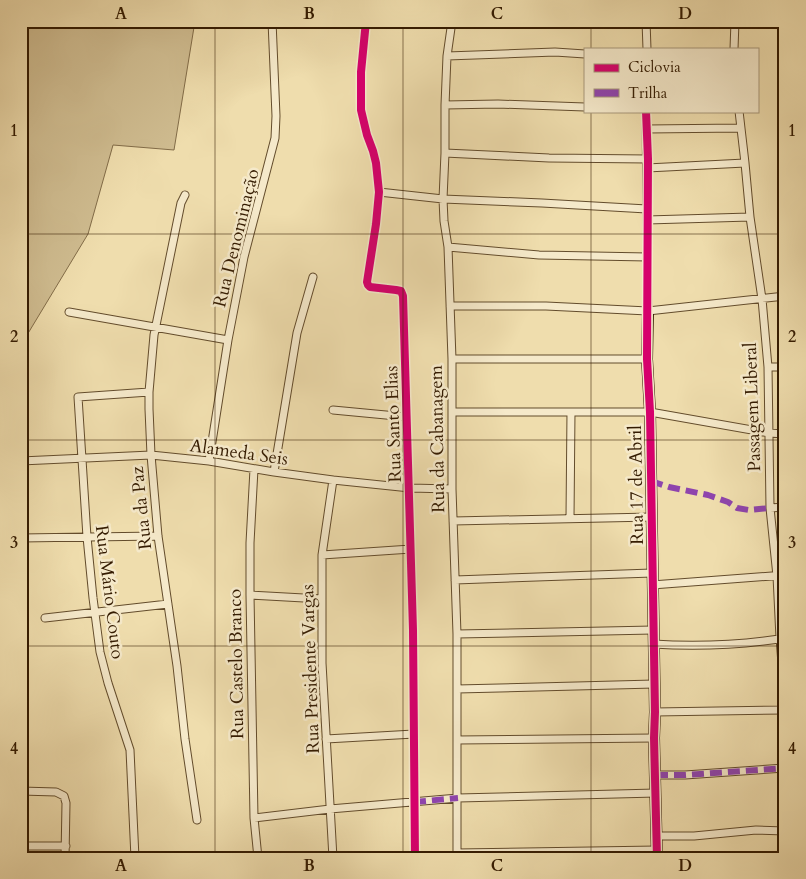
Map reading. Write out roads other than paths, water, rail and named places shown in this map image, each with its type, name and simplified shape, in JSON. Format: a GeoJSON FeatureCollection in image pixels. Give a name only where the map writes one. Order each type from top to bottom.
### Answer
{"type":"FeatureCollection","features":[{"type":"Feature","properties":{"kind":"street","name":"Rua Denominação"},"geometry":{"type":"LineString","coordinates":[[209,461],[228,340],[244,257],[276,138],[272,21]]}},
{"type":"Feature","properties":{"kind":"street","name":"Rua Santo Elias"},"geometry":{"type":"LineString","coordinates":[[366,21],[361,72],[361,110],[366,136],[373,151],[376,164],[379,192],[367,282],[370,287],[401,291],[404,296],[413,630],[415,858]]}},
{"type":"Feature","properties":{"kind":"street","name":"Rua da Cabanagem"},"geometry":{"type":"LineString","coordinates":[[452,21],[447,56],[443,199],[448,247],[452,359],[452,490],[457,634],[457,855]]}},
{"type":"Feature","properties":{"kind":"street"},"geometry":{"type":"LineString","coordinates":[[646,21],[647,48]]}},
{"type":"Feature","properties":{"kind":"street"},"geometry":{"type":"LineString","coordinates":[[734,48],[735,21]]}},
{"type":"Feature","properties":{"kind":"street"},"geometry":{"type":"LineString","coordinates":[[447,56],[555,52],[584,54]]}},
{"type":"Feature","properties":{"kind":"street"},"geometry":{"type":"LineString","coordinates":[[445,105],[498,104],[584,107]]}},
{"type":"Feature","properties":{"kind":"street","name":"Rua 17 de Abril"},"geometry":{"type":"LineString","coordinates":[[646,112],[648,159],[648,359],[657,854]]}},
{"type":"Feature","properties":{"kind":"street","name":"Passagem Liberal"},"geometry":{"type":"LineString","coordinates":[[738,112],[750,217],[762,299],[768,367],[770,508],[781,575],[785,703]]}},
{"type":"Feature","properties":{"kind":"street"},"geometry":{"type":"LineString","coordinates":[[647,129],[740,128]]}},
{"type":"Feature","properties":{"kind":"street"},"geometry":{"type":"LineString","coordinates":[[445,153],[550,158],[648,159]]}},
{"type":"Feature","properties":{"kind":"street"},"geometry":{"type":"LineString","coordinates":[[648,168],[745,163]]}},
{"type":"Feature","properties":{"kind":"street"},"geometry":{"type":"LineString","coordinates":[[379,192],[443,199],[647,209]]}},
{"type":"Feature","properties":{"kind":"street","name":"Rua da Paz"},"geometry":{"type":"LineString","coordinates":[[185,195],[181,203],[156,328],[149,392],[151,455],[158,536],[197,820]]}},
{"type":"Feature","properties":{"kind":"street"},"geometry":{"type":"LineString","coordinates":[[647,220],[750,217]]}},
{"type":"Feature","properties":{"kind":"street"},"geometry":{"type":"LineString","coordinates":[[448,247],[538,255],[648,258]]}},
{"type":"Feature","properties":{"kind":"street"},"geometry":{"type":"LineString","coordinates":[[274,472],[298,333],[314,277]]}},
{"type":"Feature","properties":{"kind":"street"},"geometry":{"type":"LineString","coordinates":[[450,306],[546,306],[648,311],[785,296]]}},
{"type":"Feature","properties":{"kind":"street"},"geometry":{"type":"LineString","coordinates":[[69,312],[228,340]]}},
{"type":"Feature","properties":{"kind":"street"},"geometry":{"type":"LineString","coordinates":[[452,359],[648,359]]}},
{"type":"Feature","properties":{"kind":"street"},"geometry":{"type":"LineString","coordinates":[[768,367],[785,367]]}},
{"type":"Feature","properties":{"kind":"street","name":"Rua Mário Couto"},"geometry":{"type":"LineString","coordinates":[[135,858],[130,750],[100,652],[95,612],[87,537],[78,397],[149,392]]}},
{"type":"Feature","properties":{"kind":"street"},"geometry":{"type":"LineString","coordinates":[[333,410],[407,417]]}},
{"type":"Feature","properties":{"kind":"street"},"geometry":{"type":"LineString","coordinates":[[452,412],[650,412],[769,433],[785,434]]}},
{"type":"Feature","properties":{"kind":"street"},"geometry":{"type":"LineString","coordinates":[[570,518],[572,412]]}},
{"type":"Feature","properties":{"kind":"street","name":"Alameda Seis"},"geometry":{"type":"LineString","coordinates":[[21,461],[151,455],[209,461],[334,480],[410,488],[452,490]]}},
{"type":"Feature","properties":{"kind":"street","name":"Rua Castelo Branco"},"geometry":{"type":"LineString","coordinates":[[254,469],[250,542],[250,595],[254,818],[258,858]]}},
{"type":"Feature","properties":{"kind":"street","name":"Rua Presidente Vargas"},"geometry":{"type":"LineString","coordinates":[[333,858],[322,663],[322,555],[334,480]]}},
{"type":"Feature","properties":{"kind":"street"},"geometry":{"type":"LineString","coordinates":[[770,508],[785,507]]}},
{"type":"Feature","properties":{"kind":"street"},"geometry":{"type":"LineString","coordinates":[[453,521],[652,517]]}},
{"type":"Feature","properties":{"kind":"street"},"geometry":{"type":"LineString","coordinates":[[21,538],[158,536]]}},
{"type":"Feature","properties":{"kind":"street"},"geometry":{"type":"LineString","coordinates":[[322,555],[411,549]]}},
{"type":"Feature","properties":{"kind":"street"},"geometry":{"type":"LineString","coordinates":[[456,580],[652,573]]}},
{"type":"Feature","properties":{"kind":"street"},"geometry":{"type":"LineString","coordinates":[[652,585],[781,575]]}},
{"type":"Feature","properties":{"kind":"street"},"geometry":{"type":"LineString","coordinates":[[250,595],[322,599]]}},
{"type":"Feature","properties":{"kind":"street"},"geometry":{"type":"LineString","coordinates":[[45,618],[168,604]]}},
{"type":"Feature","properties":{"kind":"street"},"geometry":{"type":"LineString","coordinates":[[457,634],[653,630]]}},
{"type":"Feature","properties":{"kind":"street"},"geometry":{"type":"LineString","coordinates":[[653,644],[714,646],[782,638]]}},
{"type":"Feature","properties":{"kind":"street"},"geometry":{"type":"LineString","coordinates":[[457,689],[654,684]]}},
{"type":"Feature","properties":{"kind":"street"},"geometry":{"type":"LineString","coordinates":[[655,712],[785,710]]}},
{"type":"Feature","properties":{"kind":"street"},"geometry":{"type":"LineString","coordinates":[[326,739],[414,734]]}},
{"type":"Feature","properties":{"kind":"street"},"geometry":{"type":"LineString","coordinates":[[457,740],[654,738]]}},
{"type":"Feature","properties":{"kind":"street"},"geometry":{"type":"LineString","coordinates":[[656,775],[685,775],[785,768]]}},
{"type":"Feature","properties":{"kind":"street"},"geometry":{"type":"LineString","coordinates":[[21,791],[56,792],[64,796],[66,803],[65,858]]}},
{"type":"Feature","properties":{"kind":"street"},"geometry":{"type":"LineString","coordinates":[[254,818],[330,809],[458,798],[656,793]]}},
{"type":"Feature","properties":{"kind":"street"},"geometry":{"type":"LineString","coordinates":[[657,836],[694,836],[756,830],[785,831]]}},
{"type":"Feature","properties":{"kind":"street"},"geometry":{"type":"LineString","coordinates":[[21,846],[66,846]]}},
{"type":"Feature","properties":{"kind":"street"},"geometry":{"type":"LineString","coordinates":[[457,855],[657,854]]}}]}
